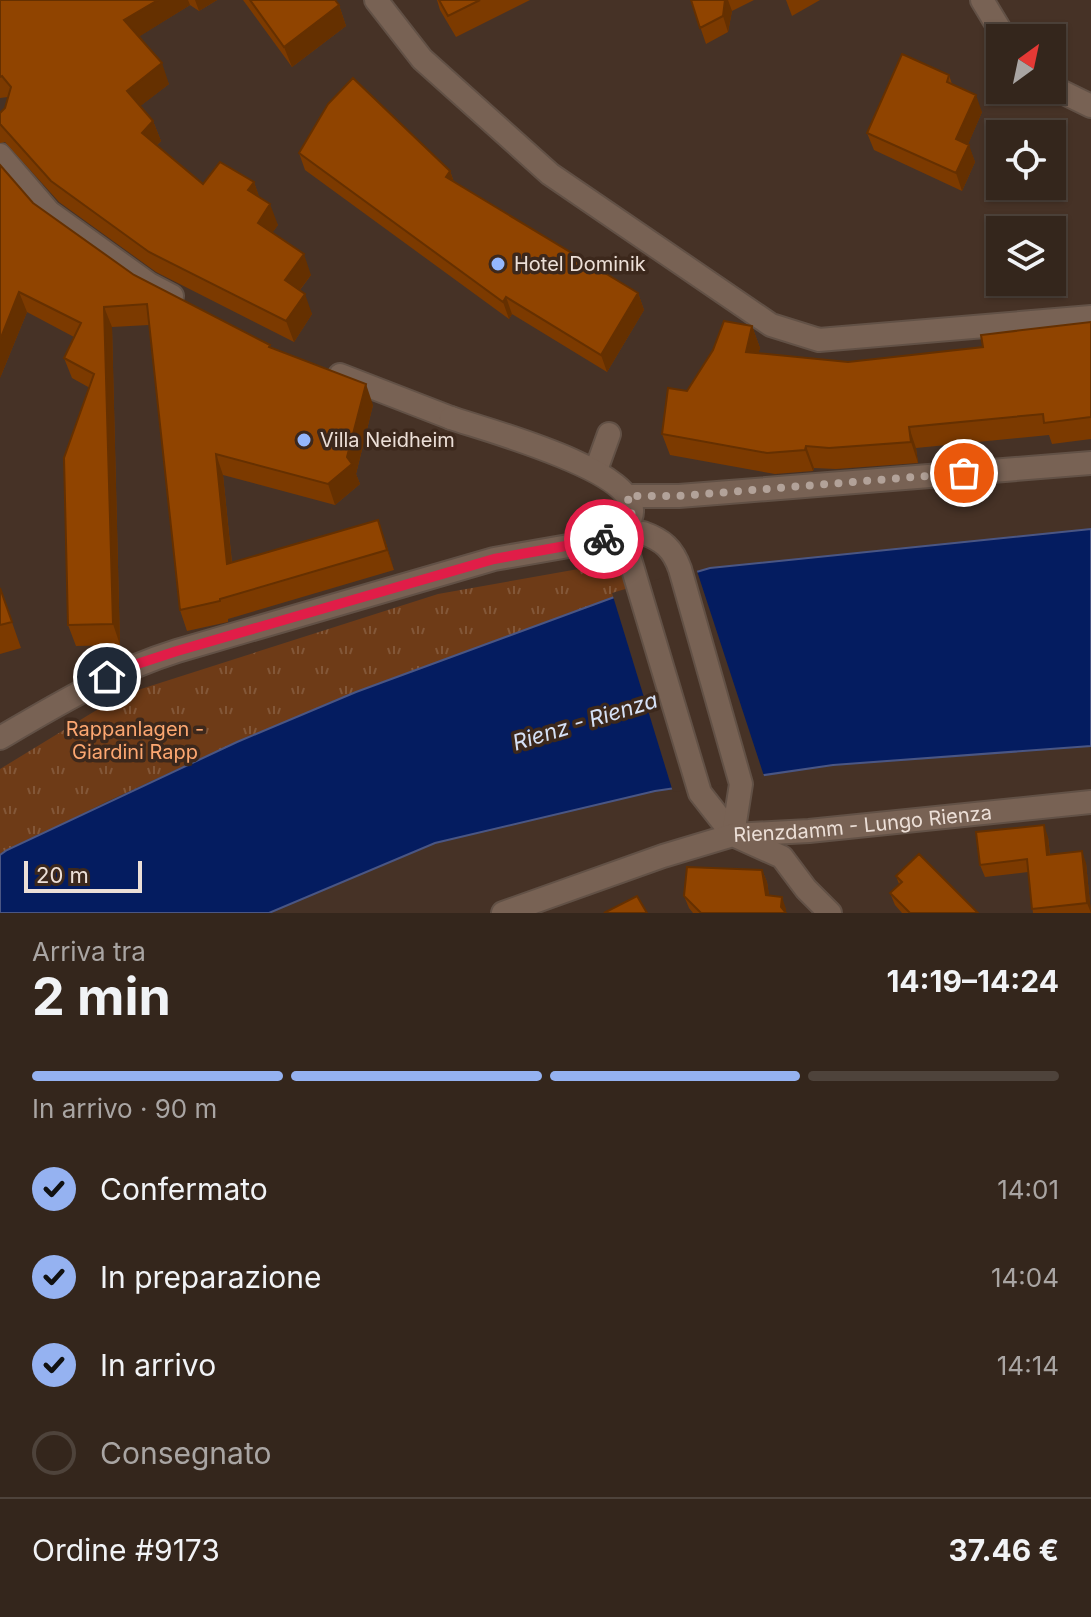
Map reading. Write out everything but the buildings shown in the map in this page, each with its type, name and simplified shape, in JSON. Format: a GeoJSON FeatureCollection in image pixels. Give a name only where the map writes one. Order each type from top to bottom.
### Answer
{"type":"FeatureCollection","features":[{"type":"Feature","properties":{"kind":"street"},"geometry":{"type":"LineString","coordinates":[[376,0],[422,59],[550,174],[771,325],[819,340],[1091,317]]}},
{"type":"Feature","properties":{"kind":"street"},"geometry":{"type":"LineString","coordinates":[[982,0],[997,24]]}},
{"type":"Feature","properties":{"kind":"street"},"geometry":{"type":"LineString","coordinates":[[1066,94],[1091,106]]}},
{"type":"Feature","properties":{"kind":"street"},"geometry":{"type":"LineString","coordinates":[[0,155],[49,212],[149,284],[189,305]]}},
{"type":"Feature","properties":{"kind":"street"},"geometry":{"type":"LineString","coordinates":[[325,369],[596,470],[627,496],[632,512],[623,536],[700,793],[733,835],[782,857],[806,889],[830,913]]}},
{"type":"Feature","properties":{"kind":"street"},"geometry":{"type":"LineString","coordinates":[[596,470],[609,434]]}},
{"type":"Feature","properties":{"kind":"street"},"geometry":{"type":"LineString","coordinates":[[627,496],[679,496],[1091,463]]}},
{"type":"Feature","properties":{"kind":"street"},"geometry":{"type":"LineString","coordinates":[[0,738],[81,690],[134,665],[494,559],[643,533],[660,539],[675,554],[680,569],[741,784],[733,835]]}},
{"type":"Feature","properties":{"kind":"street","name":"Rienzdamm - Lungo Rienza"},"geometry":{"type":"LineString","coordinates":[[503,913],[663,856],[733,835],[809,831],[1091,802]]}},
{"type":"Feature","properties":{"kind":"green space","name":"Rappanlagen - Giardini Rapp"},"geometry":{"type":"Polygon","coordinates":[[[618,562],[628,592],[356,692],[237,742],[0,855],[0,769],[95,711],[141,689],[438,594],[618,562]]]}},
{"type":"Feature","properties":{"kind":"water","name":"Rienz - Rienza"},"geometry":{"type":"Polygon","coordinates":[[[1091,529],[1091,746],[833,765],[655,791],[435,843],[269,913],[0,913],[0,855],[7,850],[237,742],[356,692],[628,592],[710,568],[1091,529]]]}},
{"type":"Feature","properties":{"kind":"pier"},"geometry":{"type":"Polygon","coordinates":[[[696,568],[765,779],[673,792],[612,593],[696,568]]]}},
{"type":"Feature","properties":{"kind":"way so far"},"geometry":{"type":"LineString","coordinates":[[604,539],[623,536],[632,512],[627,496],[679,496],[964,473]]}},
{"type":"Feature","properties":{"kind":"place","name":"Hotel Dominik"},"geometry":{"type":"Point","coordinates":[498,264]}},
{"type":"Feature","properties":{"kind":"place","name":"Villa Neidheim"},"geometry":{"type":"Point","coordinates":[304,440]}},
{"type":"Feature","properties":{"kind":"route"},"geometry":{"type":"LineString","coordinates":[[107,677],[177,651],[494,559],[604,539]]}}]}
